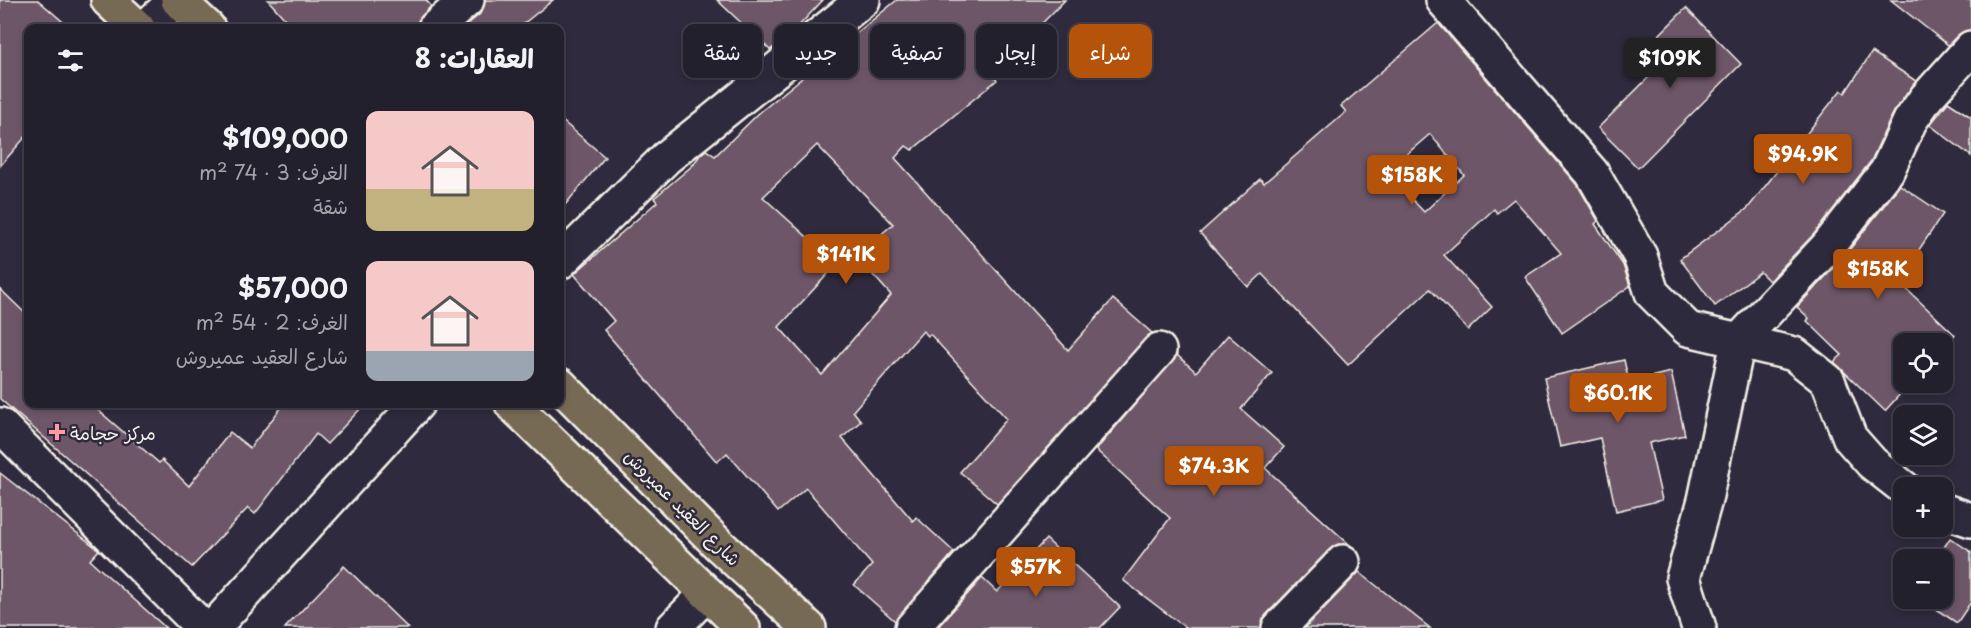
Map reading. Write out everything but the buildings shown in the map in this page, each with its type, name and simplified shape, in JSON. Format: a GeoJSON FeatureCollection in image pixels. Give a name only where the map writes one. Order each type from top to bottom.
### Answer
{"type":"FeatureCollection","features":[{"type":"Feature","properties":{"kind":"main road"},"geometry":{"type":"LineString","coordinates":[[108,0],[134,24]]}},
{"type":"Feature","properties":{"kind":"main road"},"geometry":{"type":"LineString","coordinates":[[177,0],[203,24]]}},
{"type":"Feature","properties":{"kind":"main road","name":"شارع العقيد عميروش"},"geometry":{"type":"LineString","coordinates":[[564,389],[719,545],[808,628]]}},
{"type":"Feature","properties":{"kind":"main road"},"geometry":{"type":"LineString","coordinates":[[516,408],[743,628]]}},
{"type":"Feature","properties":{"kind":"street"},"geometry":{"type":"LineString","coordinates":[[150,24],[177,0]]}},
{"type":"Feature","properties":{"kind":"street"},"geometry":{"type":"LineString","coordinates":[[440,24],[467,0]]}},
{"type":"Feature","properties":{"kind":"street"},"geometry":{"type":"LineString","coordinates":[[564,258],[666,158],[863,0]]}},
{"type":"Feature","properties":{"kind":"street"},"geometry":{"type":"LineString","coordinates":[[1443,0],[1592,173],[1640,256],[1652,292],[1688,329],[1794,354],[1828,381],[1850,438],[1872,463],[1893,479]]}},
{"type":"Feature","properties":{"kind":"street"},"geometry":{"type":"LineString","coordinates":[[1699,628],[1683,578],[1705,500],[1738,342],[1828,246],[1887,171],[1910,121],[1926,98],[1971,48]]}},
{"type":"Feature","properties":{"kind":"street"},"geometry":{"type":"LineString","coordinates":[[912,628],[1159,350]]}},
{"type":"Feature","properties":{"kind":"street"},"geometry":{"type":"LineString","coordinates":[[213,628],[413,408]]}},
{"type":"Feature","properties":{"kind":"street"},"geometry":{"type":"LineString","coordinates":[[0,425],[203,628]]}},
{"type":"Feature","properties":{"kind":"street"},"geometry":{"type":"LineString","coordinates":[[1953,514],[1971,520]]}},
{"type":"Feature","properties":{"kind":"street"},"geometry":{"type":"LineString","coordinates":[[1279,628],[1344,562]]}},
{"type":"Feature","properties":{"kind":"street"},"geometry":{"type":"LineString","coordinates":[[673,628],[707,593]]}},
{"type":"Feature","properties":{"kind":"place","name":"مركز حجامة"},"geometry":{"type":"Point","coordinates":[57,432]}}]}
